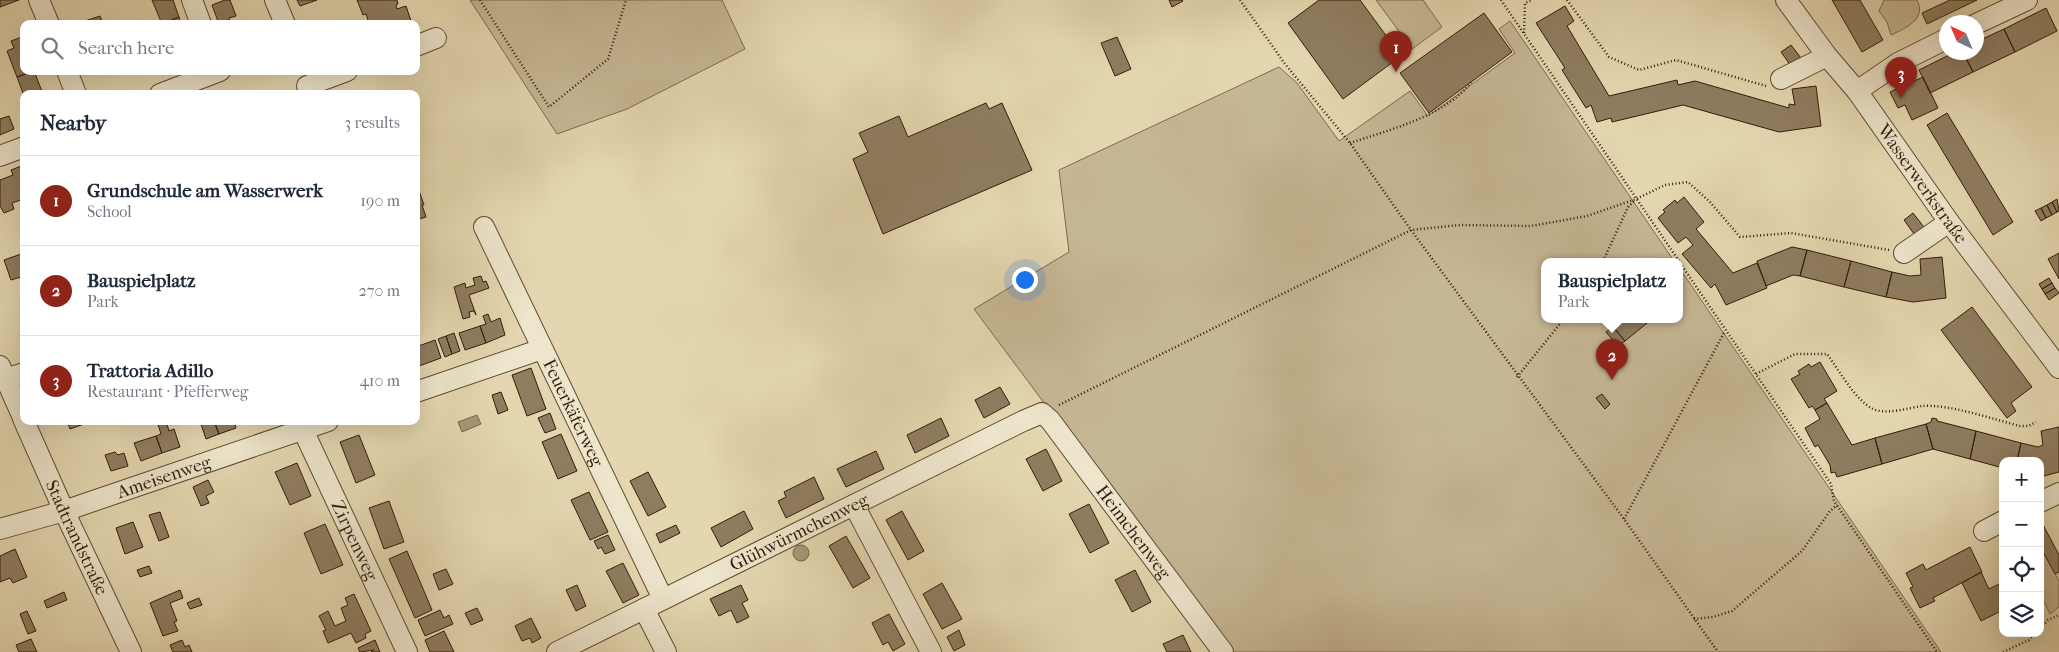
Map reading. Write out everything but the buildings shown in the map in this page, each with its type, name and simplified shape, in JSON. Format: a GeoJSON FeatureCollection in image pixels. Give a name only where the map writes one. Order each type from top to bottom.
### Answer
{"type":"FeatureCollection","features":[{"type":"Feature","properties":{"kind":"street"},"geometry":{"type":"LineString","coordinates":[[39,0],[47,20]]}},
{"type":"Feature","properties":{"kind":"street"},"geometry":{"type":"LineString","coordinates":[[192,0],[200,20]]}},
{"type":"Feature","properties":{"kind":"street"},"geometry":{"type":"LineString","coordinates":[[275,0],[283,20]]}},
{"type":"Feature","properties":{"kind":"street","name":"Wasserwerkstraße"},"geometry":{"type":"LineString","coordinates":[[1786,0],[1827,56],[1857,92],[1949,222],[2059,368]]}},
{"type":"Feature","properties":{"kind":"street"},"geometry":{"type":"LineString","coordinates":[[1984,20],[2027,0]]}},
{"type":"Feature","properties":{"kind":"street"},"geometry":{"type":"LineString","coordinates":[[420,44],[436,38]]}},
{"type":"Feature","properties":{"kind":"street"},"geometry":{"type":"LineString","coordinates":[[1857,92],[1898,63],[1939,42]]}},
{"type":"Feature","properties":{"kind":"street"},"geometry":{"type":"LineString","coordinates":[[1781,79],[1827,56]]}},
{"type":"Feature","properties":{"kind":"street"},"geometry":{"type":"LineString","coordinates":[[69,75],[74,90]]}},
{"type":"Feature","properties":{"kind":"street"},"geometry":{"type":"LineString","coordinates":[[170,90],[209,75]]}},
{"type":"Feature","properties":{"kind":"street"},"geometry":{"type":"LineString","coordinates":[[306,84],[334,75]]}},
{"type":"Feature","properties":{"kind":"street"},"geometry":{"type":"LineString","coordinates":[[0,156],[20,148]]}},
{"type":"Feature","properties":{"kind":"street"},"geometry":{"type":"LineString","coordinates":[[1904,253],[1949,222]]}},
{"type":"Feature","properties":{"kind":"street","name":"Feuerkäferweg"},"geometry":{"type":"LineString","coordinates":[[484,227],[663,599]]}},
{"type":"Feature","properties":{"kind":"street"},"geometry":{"type":"LineString","coordinates":[[420,391],[542,349]]}},
{"type":"Feature","properties":{"kind":"street","name":"Stadtrandstraße"},"geometry":{"type":"LineString","coordinates":[[10,372],[20,407]]}},
{"type":"Feature","properties":{"kind":"street","name":"Glühwürmchenweg"},"geometry":{"type":"LineString","coordinates":[[557,652],[1042,413]]}},
{"type":"Feature","properties":{"kind":"street","name":"Heimchenweg"},"geometry":{"type":"LineString","coordinates":[[1042,413],[1050,420],[1223,652]]}},
{"type":"Feature","properties":{"kind":"street","name":"Stadtrandstraße"},"geometry":{"type":"LineString","coordinates":[[26,425],[131,652]]}},
{"type":"Feature","properties":{"kind":"street","name":"Ameisenweg"},"geometry":{"type":"LineString","coordinates":[[0,529],[64,511],[317,425]]}},
{"type":"Feature","properties":{"kind":"street","name":"Zirpenweg"},"geometry":{"type":"LineString","coordinates":[[303,430],[407,652]]}},
{"type":"Feature","properties":{"kind":"street"},"geometry":{"type":"LineString","coordinates":[[2044,500],[2059,493]]}},
{"type":"Feature","properties":{"kind":"street"},"geometry":{"type":"LineString","coordinates":[[854,505],[931,652]]}},
{"type":"Feature","properties":{"kind":"street"},"geometry":{"type":"LineString","coordinates":[[1984,531],[1999,524]]}},
{"type":"Feature","properties":{"kind":"street"},"geometry":{"type":"LineString","coordinates":[[644,609],[666,652]]}},
{"type":"Feature","properties":{"kind":"path"},"geometry":{"type":"LineString","coordinates":[[480,0],[549,107],[608,59],[626,0]]}},
{"type":"Feature","properties":{"kind":"path"},"geometry":{"type":"LineString","coordinates":[[1240,0],[1285,64],[1350,143],[1518,377],[1624,519],[1718,652]]}},
{"type":"Feature","properties":{"kind":"path"},"geometry":{"type":"LineString","coordinates":[[1501,0],[1676,258]]}},
{"type":"Feature","properties":{"kind":"path"},"geometry":{"type":"LineString","coordinates":[[1524,34],[1525,3],[1532,0]]}},
{"type":"Feature","properties":{"kind":"path"},"geometry":{"type":"LineString","coordinates":[[1567,0],[1609,57],[1639,70],[1676,60],[1766,86],[1781,79]]}},
{"type":"Feature","properties":{"kind":"path"},"geometry":{"type":"LineString","coordinates":[[1350,143],[1408,123],[1443,107],[1466,91],[1472,81]]}},
{"type":"Feature","properties":{"kind":"path"},"geometry":{"type":"LineString","coordinates":[[1042,413],[1411,230],[1460,226],[1531,226],[1586,216],[1636,199],[1665,186],[1688,182],[1710,202],[1740,237],[1791,233],[1904,253]]}},
{"type":"Feature","properties":{"kind":"path"},"geometry":{"type":"LineString","coordinates":[[1604,258],[1628,207],[1636,199]]}},
{"type":"Feature","properties":{"kind":"path"},"geometry":{"type":"LineString","coordinates":[[1683,268],[1831,484],[1837,505],[1937,652]]}},
{"type":"Feature","properties":{"kind":"path"},"geometry":{"type":"LineString","coordinates":[[1518,377],[1561,323]]}},
{"type":"Feature","properties":{"kind":"path"},"geometry":{"type":"LineString","coordinates":[[1624,519],[1725,331]]}},
{"type":"Feature","properties":{"kind":"path"},"geometry":{"type":"LineString","coordinates":[[1756,374],[1794,354],[1827,354],[1861,402],[1875,410],[1893,411],[1924,406],[1942,407],[2020,426],[2029,426],[2036,422]]}},
{"type":"Feature","properties":{"kind":"path"},"geometry":{"type":"LineString","coordinates":[[1694,619],[1713,617],[1732,611],[1802,551],[1830,511],[1837,505]]}},
{"type":"Feature","properties":{"kind":"path"},"geometry":{"type":"LineString","coordinates":[[2044,624],[2059,615]]}},
{"type":"Feature","properties":{"kind":"path"},"geometry":{"type":"LineString","coordinates":[[2003,652],[2032,637]]}},
{"type":"Feature","properties":{"kind":"shaded area"},"geometry":{"type":"Polygon","coordinates":[[[470,0],[722,0],[745,49],[627,109],[557,134],[470,0]]]}},
{"type":"Feature","properties":{"kind":"shaded area"},"geometry":{"type":"Polygon","coordinates":[[[1376,0],[1423,0],[1442,27],[1412,49],[1376,0]]]}},
{"type":"Feature","properties":{"kind":"shaded area"},"geometry":{"type":"Polygon","coordinates":[[[1884,0],[1917,0],[1919,12],[1917,18],[1908,26],[1891,35],[1887,22],[1879,11],[1884,0]]]}},
{"type":"Feature","properties":{"kind":"shaded area"},"geometry":{"type":"Polygon","coordinates":[[[1510,21],[1672,258],[1541,258],[1541,323],[1683,323],[1683,273],[1941,652],[1230,652],[974,309],[1069,252],[1059,170],[1279,67],[1297,83],[1339,141],[1410,91],[1428,116],[1515,53],[1499,29],[1510,21]]]}},
{"type":"Feature","properties":{"kind":"shaded area"},"geometry":{"type":"Polygon","coordinates":[[[477,415],[481,424],[462,432],[458,422],[477,415]]]}},
{"type":"Feature","properties":{"kind":"shaded area"},"geometry":{"type":"Polygon","coordinates":[[[798,545],[804,545],[809,550],[807,559],[798,561],[793,556],[793,550],[798,545]]]}},
{"type":"Feature","properties":{"kind":"shaded area"},"geometry":{"type":"Polygon","coordinates":[[[2044,553],[2059,581],[2059,607],[2050,614],[2044,601],[2044,553]]]}},
{"type":"Feature","properties":{"kind":"place","name":"Grundschule am Wasserwerk"},"geometry":{"type":"Point","coordinates":[1396,72]}},
{"type":"Feature","properties":{"kind":"place","name":"Trattoria Adillo"},"geometry":{"type":"Point","coordinates":[1901,98]}},
{"type":"Feature","properties":{"kind":"place","name":"Bauspielplatz"},"geometry":{"type":"Point","coordinates":[1612,380]}}]}
